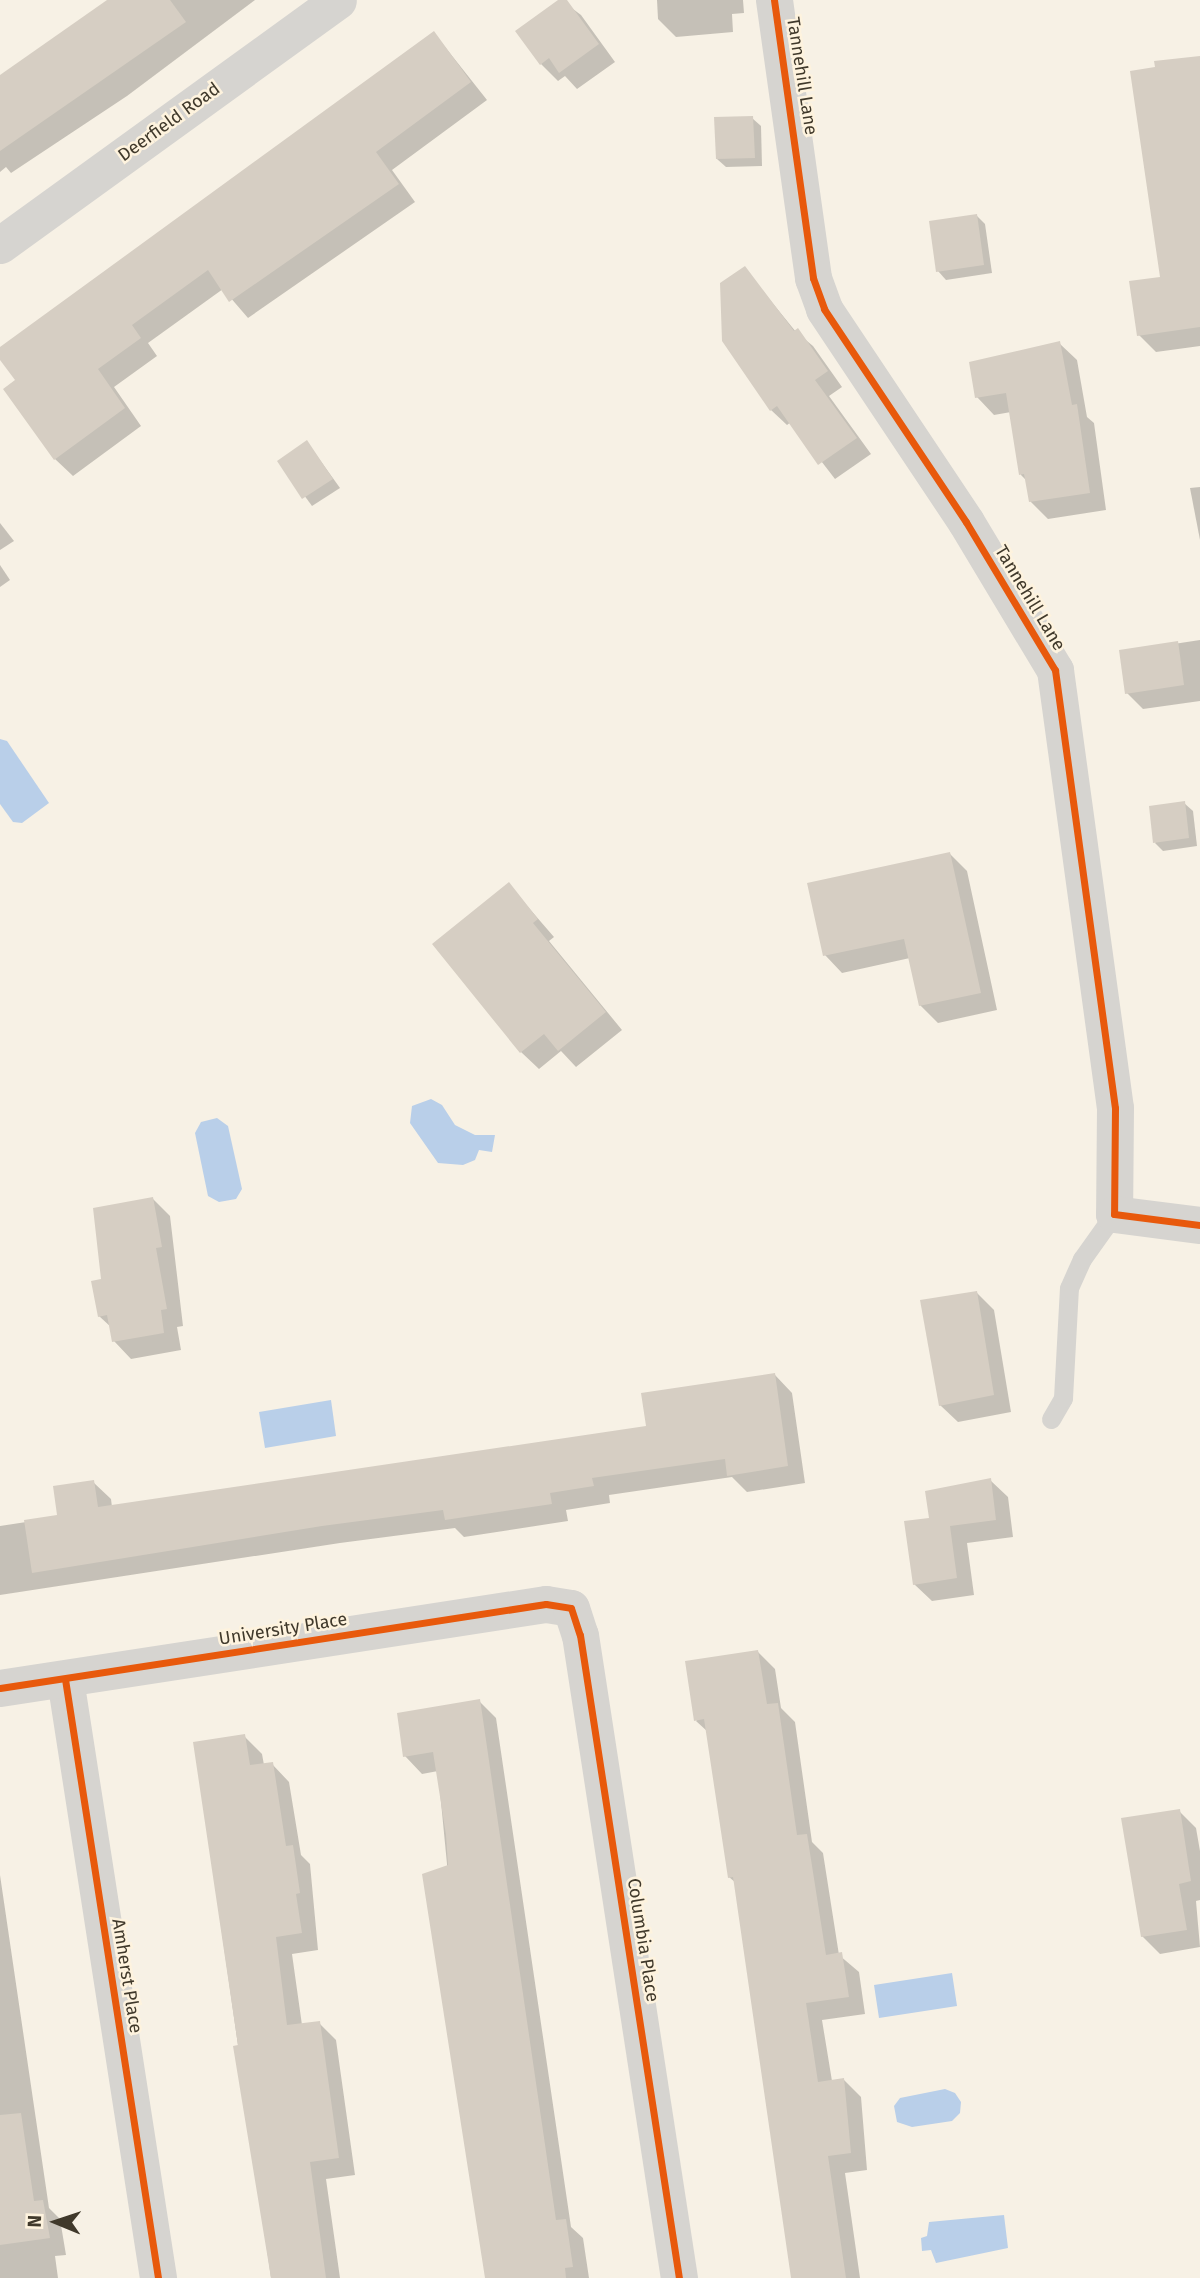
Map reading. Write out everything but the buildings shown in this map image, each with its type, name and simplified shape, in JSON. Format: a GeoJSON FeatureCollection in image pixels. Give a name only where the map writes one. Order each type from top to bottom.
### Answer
{"type":"FeatureCollection","features":[{"type":"Feature","properties":{"kind":"street","name":"Deerfield Road"},"geometry":{"type":"LineString","coordinates":[[0,245],[338,0]]}},
{"type":"Feature","properties":{"kind":"street","name":"Tannehill Lane"},"geometry":{"type":"LineString","coordinates":[[774,0],[811,267],[824,309],[966,522],[1055,670],[1115,1108],[1114,1214]]}},
{"type":"Feature","properties":{"kind":"street"},"geometry":{"type":"LineString","coordinates":[[1114,1214],[1200,1225]]}},
{"type":"Feature","properties":{"kind":"street","name":"University Place"},"geometry":{"type":"LineString","coordinates":[[0,1688],[546,1604],[570,1608]]}},
{"type":"Feature","properties":{"kind":"street","name":"Columbia Place"},"geometry":{"type":"LineString","coordinates":[[570,1608],[580,1635],[679,2278]]}},
{"type":"Feature","properties":{"kind":"street","name":"Amherst Place"},"geometry":{"type":"LineString","coordinates":[[65,1679],[158,2278]]}},
{"type":"Feature","properties":{"kind":"lane"},"geometry":{"type":"LineString","coordinates":[[1051,1419],[1063,1398],[1069,1288],[1082,1259],[1114,1214]]}},
{"type":"Feature","properties":{"kind":"water"},"geometry":{"type":"Polygon","coordinates":[[[0,739],[7,741],[49,803],[22,823],[13,822],[0,804],[0,739]]]}},
{"type":"Feature","properties":{"kind":"water"},"geometry":{"type":"Polygon","coordinates":[[[431,1099],[442,1105],[455,1125],[475,1135],[495,1135],[492,1152],[479,1150],[475,1160],[463,1165],[438,1163],[410,1123],[412,1106],[431,1099]]]}},
{"type":"Feature","properties":{"kind":"water"},"geometry":{"type":"Polygon","coordinates":[[[217,1118],[228,1126],[242,1189],[236,1199],[219,1202],[208,1196],[195,1133],[201,1122],[217,1118]]]}},
{"type":"Feature","properties":{"kind":"water"},"geometry":{"type":"Polygon","coordinates":[[[331,1400],[336,1436],[265,1448],[259,1412],[331,1400]]]}},
{"type":"Feature","properties":{"kind":"water"},"geometry":{"type":"Polygon","coordinates":[[[952,1973],[957,2006],[879,2018],[874,1985],[952,1973]]]}},
{"type":"Feature","properties":{"kind":"water"},"geometry":{"type":"Polygon","coordinates":[[[945,2089],[955,2093],[961,2102],[960,2113],[952,2121],[912,2127],[897,2122],[894,2106],[900,2098],[945,2089]]]}},
{"type":"Feature","properties":{"kind":"water"},"geometry":{"type":"Polygon","coordinates":[[[1004,2215],[1008,2248],[936,2263],[931,2250],[922,2251],[921,2238],[927,2236],[929,2222],[1004,2215]]]}},
{"type":"Feature","properties":{"kind":"cycle path"},"geometry":{"type":"LineString","coordinates":[[774,0],[813,278],[824,309],[966,522],[1055,670],[1115,1108],[1114,1214],[1200,1225]]}},
{"type":"Feature","properties":{"kind":"cycle path"},"geometry":{"type":"LineString","coordinates":[[0,1688],[546,1604],[571,1608],[580,1635],[679,2278]]}},
{"type":"Feature","properties":{"kind":"cycle path"},"geometry":{"type":"LineString","coordinates":[[65,1679],[158,2278]]}}]}
